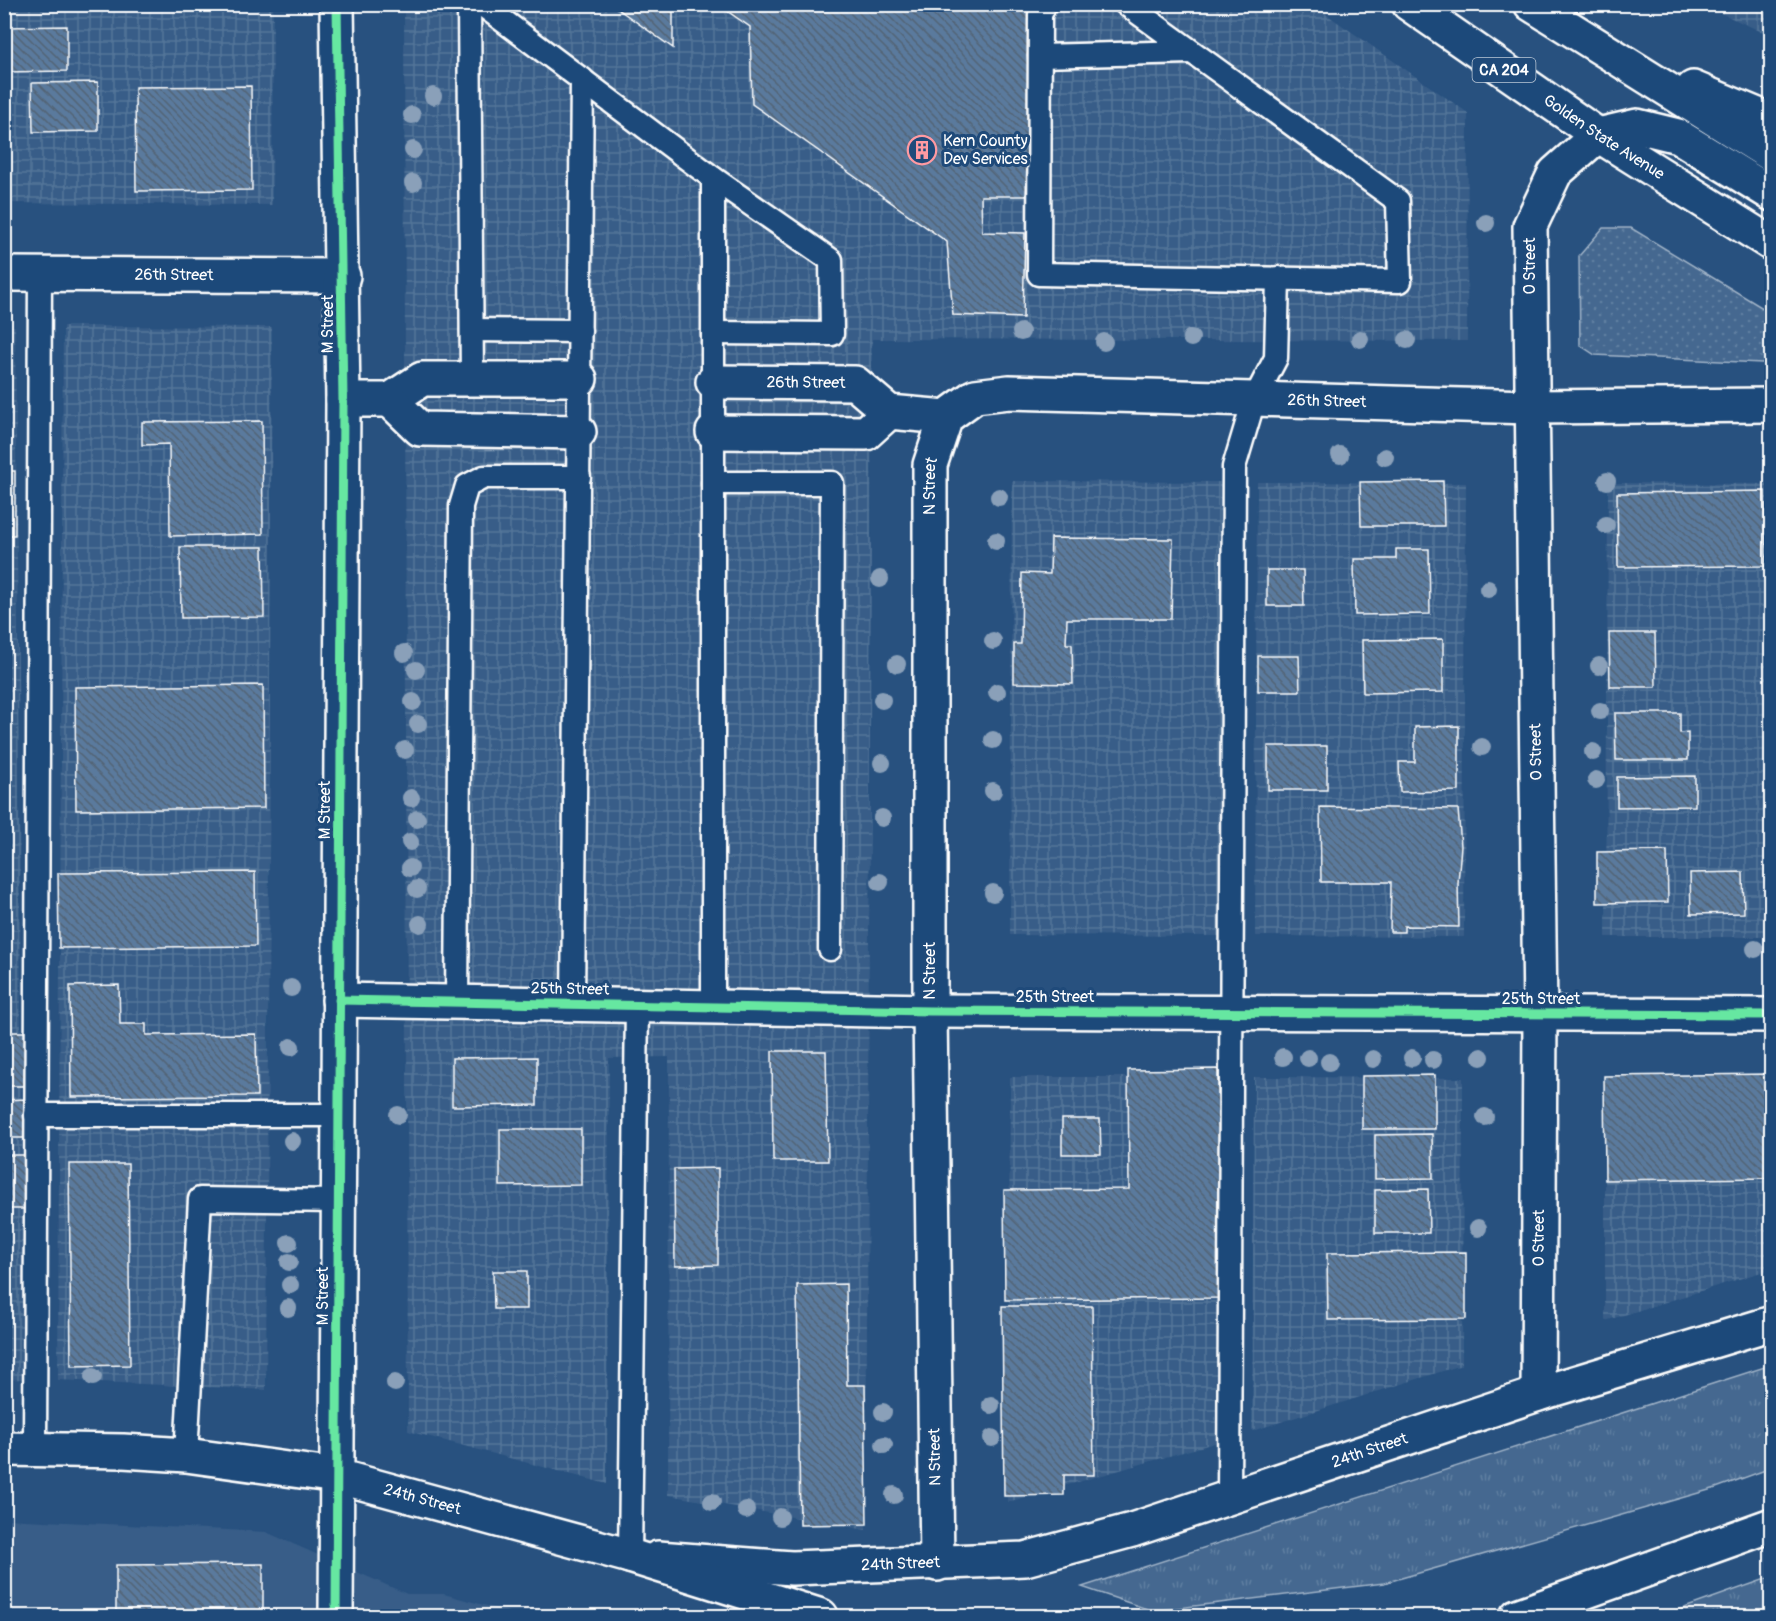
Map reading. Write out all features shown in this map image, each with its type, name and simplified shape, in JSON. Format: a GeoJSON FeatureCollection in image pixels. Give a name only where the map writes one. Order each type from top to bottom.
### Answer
{"type":"FeatureCollection","features":[{"type":"Feature","properties":{"kind":"main road","name":"M Street"},"geometry":{"type":"LineString","coordinates":[[336,1617],[343,400],[343,276],[337,4]]}},
{"type":"Feature","properties":{"kind":"main road","name":"Golden State Avenue"},"geometry":{"type":"LineString","coordinates":[[1409,4],[1598,135],[1772,244]]}},
{"type":"Feature","properties":{"kind":"main road"},"geometry":{"type":"LineString","coordinates":[[1532,4],[1597,48],[1772,155]]}},
{"type":"Feature","properties":{"kind":"main road"},"geometry":{"type":"LineString","coordinates":[[1597,48],[1772,121]]}},
{"type":"Feature","properties":{"kind":"main road"},"geometry":{"type":"LineString","coordinates":[[1598,135],[1637,126],[1678,136],[1772,195]]}},
{"type":"Feature","properties":{"kind":"main road","name":"O Street"},"geometry":{"type":"LineString","coordinates":[[1538,1394],[1540,1014],[1530,407],[1530,226],[1555,173],[1598,135]]}},
{"type":"Feature","properties":{"kind":"main road","name":"26th Street"},"geometry":{"type":"LineString","coordinates":[[4,274],[343,276]]}},
{"type":"Feature","properties":{"kind":"main road"},"geometry":{"type":"LineString","coordinates":[[343,400],[390,400],[422,379],[580,379]]}},
{"type":"Feature","properties":{"kind":"main road","name":"26th Street"},"geometry":{"type":"LineString","coordinates":[[713,382],[855,383],[889,412]]}},
{"type":"Feature","properties":{"kind":"main road","name":"26th Street"},"geometry":{"type":"LineString","coordinates":[[946,417],[975,396],[1009,392],[1530,407],[1772,405]]}},
{"type":"Feature","properties":{"kind":"main road"},"geometry":{"type":"LineString","coordinates":[[390,400],[420,429],[579,432]]}},
{"type":"Feature","properties":{"kind":"main road"},"geometry":{"type":"LineString","coordinates":[[713,432],[866,433],[889,412],[946,417]]}},
{"type":"Feature","properties":{"kind":"main road","name":"N Street"},"geometry":{"type":"LineString","coordinates":[[937,1564],[930,1011],[930,465],[946,417]]}},
{"type":"Feature","properties":{"kind":"main road","name":"25th Street"},"geometry":{"type":"LineString","coordinates":[[339,1000],[930,1011],[1772,1015]]}},
{"type":"Feature","properties":{"kind":"main road","name":"24th Street"},"geometry":{"type":"LineString","coordinates":[[20,1449],[186,1455],[337,1476],[630,1556],[792,1568],[1025,1559],[1132,1530],[1538,1394],[1772,1323]]}},
{"type":"Feature","properties":{"kind":"main road"},"geometry":{"type":"LineString","coordinates":[[1517,1617],[1772,1525]]}},
{"type":"Feature","properties":{"kind":"main road"},"geometry":{"type":"LineString","coordinates":[[630,1556],[821,1617]]}},
{"type":"Feature","properties":{"kind":"lane"},"geometry":{"type":"LineString","coordinates":[[469,4],[472,379]]}},
{"type":"Feature","properties":{"kind":"lane"},"geometry":{"type":"LineString","coordinates":[[481,4],[713,178],[831,260],[832,334],[713,333]]}},
{"type":"Feature","properties":{"kind":"lane"},"geometry":{"type":"LineString","coordinates":[[1045,4],[1040,15],[1039,274],[1400,281],[1398,201],[1126,4]]}},
{"type":"Feature","properties":{"kind":"lane"},"geometry":{"type":"LineString","coordinates":[[1040,56],[1191,52]]}},
{"type":"Feature","properties":{"kind":"lane"},"geometry":{"type":"LineString","coordinates":[[573,1004],[582,79]]}},
{"type":"Feature","properties":{"kind":"lane"},"geometry":{"type":"LineString","coordinates":[[713,178],[713,1007]]}},
{"type":"Feature","properties":{"kind":"lane"},"geometry":{"type":"LineString","coordinates":[[20,1449],[36,1115],[40,274]]}},
{"type":"Feature","properties":{"kind":"lane"},"geometry":{"type":"LineString","coordinates":[[1229,1498],[1234,467],[1254,400],[1276,358],[1278,278]]}},
{"type":"Feature","properties":{"kind":"lane"},"geometry":{"type":"LineString","coordinates":[[472,330],[580,331]]}},
{"type":"Feature","properties":{"kind":"lane"},"geometry":{"type":"LineString","coordinates":[[457,1002],[460,506],[467,486],[484,477],[579,477]]}},
{"type":"Feature","properties":{"kind":"lane"},"geometry":{"type":"LineString","coordinates":[[713,483],[832,483],[831,949]]}},
{"type":"Feature","properties":{"kind":"lane"},"geometry":{"type":"LineString","coordinates":[[630,1556],[637,1005]]}},
{"type":"Feature","properties":{"kind":"lane"},"geometry":{"type":"LineString","coordinates":[[36,1115],[339,1115]]}},
{"type":"Feature","properties":{"kind":"lane"},"geometry":{"type":"LineString","coordinates":[[186,1455],[200,1199],[338,1201]]}},
{"type":"Feature","properties":{"kind":"shaded area"},"geometry":{"type":"Polygon","coordinates":[[[5,5],[273,5],[272,205],[5,203],[5,5]]]}},
{"type":"Feature","properties":{"kind":"shaded area"},"geometry":{"type":"Polygon","coordinates":[[[404,5],[1313,5],[1468,113],[1467,341],[872,339],[866,1530],[668,1495],[669,1057],[609,1058],[607,1484],[408,1431],[404,5]]]}},
{"type":"Feature","properties":{"kind":"shaded area"},"geometry":{"type":"Polygon","coordinates":[[[1703,5],[1771,5],[1771,36],[1703,5]]]}},
{"type":"Feature","properties":{"kind":"shaded area"},"geometry":{"type":"Polygon","coordinates":[[[4,326],[15,326],[23,1254],[22,1379],[5,1380],[4,326]]]}},
{"type":"Feature","properties":{"kind":"shaded area"},"geometry":{"type":"Polygon","coordinates":[[[63,326],[272,327],[266,1390],[58,1380],[63,326]]]}},
{"type":"Feature","properties":{"kind":"shaded area"},"geometry":{"type":"Polygon","coordinates":[[[1012,481],[1222,482],[1220,936],[1010,935],[1012,481]]]}},
{"type":"Feature","properties":{"kind":"shaded area"},"geometry":{"type":"Polygon","coordinates":[[[1257,482],[1466,483],[1464,937],[1255,936],[1257,482]]]}},
{"type":"Feature","properties":{"kind":"shaded area"},"geometry":{"type":"Polygon","coordinates":[[[1608,483],[1771,484],[1771,937],[1606,937],[1608,483]]]}},
{"type":"Feature","properties":{"kind":"shaded area"},"geometry":{"type":"Polygon","coordinates":[[[1010,1077],[1219,1077],[1218,1442],[1008,1502],[1010,1077]]]}},
{"type":"Feature","properties":{"kind":"shaded area"},"geometry":{"type":"Polygon","coordinates":[[[1254,1077],[1463,1078],[1462,1365],[1252,1431],[1254,1077]]]}},
{"type":"Feature","properties":{"kind":"shaded area"},"geometry":{"type":"Polygon","coordinates":[[[1605,1079],[1771,1079],[1771,1269],[1605,1321],[1605,1079]]]}},
{"type":"Feature","properties":{"kind":"shaded area"},"geometry":{"type":"Polygon","coordinates":[[[5,1519],[266,1532],[407,1594],[444,1594],[523,1616],[5,1616],[5,1519]]]}},
{"type":"Feature","properties":{"kind":"green space"},"geometry":{"type":"Polygon","coordinates":[[[1603,228],[1631,228],[1771,313],[1771,356],[1762,363],[1595,355],[1580,345],[1579,256],[1603,228]]]}},
{"type":"Feature","properties":{"kind":"green space"},"geometry":{"type":"Polygon","coordinates":[[[1771,1365],[1771,1468],[1716,1488],[1384,1583],[1153,1611],[1082,1587],[1771,1365]]]}},
{"type":"Feature","properties":{"kind":"green space"},"geometry":{"type":"Polygon","coordinates":[[[1771,1577],[1771,1616],[1662,1616],[1771,1577]]]}},
{"type":"Feature","properties":{"kind":"building"},"geometry":{"type":"Polygon","coordinates":[[[611,4],[673,4],[673,48],[611,4]]]}},
{"type":"Feature","properties":{"kind":"building","name":"Kern County Dev Services"},"geometry":{"type":"Polygon","coordinates":[[[717,4],[1032,4],[1026,196],[981,196],[982,232],[1025,233],[1023,318],[953,315],[947,242],[752,104],[750,27],[717,4]]]}},
{"type":"Feature","properties":{"kind":"building"},"geometry":{"type":"Polygon","coordinates":[[[67,26],[67,71],[4,72],[4,27],[67,26]]]}},
{"type":"Feature","properties":{"kind":"building"},"geometry":{"type":"Polygon","coordinates":[[[98,82],[98,131],[33,132],[32,83],[98,82]]]}},
{"type":"Feature","properties":{"kind":"building"},"geometry":{"type":"Polygon","coordinates":[[[251,86],[252,190],[136,191],[135,87],[251,86]]]}},
{"type":"Feature","properties":{"kind":"building"},"geometry":{"type":"Polygon","coordinates":[[[4,113],[9,113],[9,151],[4,151],[4,113]]]}},
{"type":"Feature","properties":{"kind":"building"},"geometry":{"type":"Polygon","coordinates":[[[262,421],[263,534],[170,536],[169,444],[142,445],[142,422],[262,421]]]}},
{"type":"Feature","properties":{"kind":"building"},"geometry":{"type":"Polygon","coordinates":[[[4,471],[15,471],[15,535],[4,535],[4,471]]]}},
{"type":"Feature","properties":{"kind":"building"},"geometry":{"type":"Polygon","coordinates":[[[1443,481],[1444,526],[1361,526],[1360,482],[1443,481]]]}},
{"type":"Feature","properties":{"kind":"building"},"geometry":{"type":"Polygon","coordinates":[[[1765,491],[1766,566],[1618,567],[1617,493],[1765,491]]]}},
{"type":"Feature","properties":{"kind":"building"},"geometry":{"type":"Polygon","coordinates":[[[1051,538],[1173,539],[1171,619],[1067,619],[1066,644],[1072,644],[1073,684],[1014,683],[1014,644],[1021,644],[1022,573],[1050,574],[1051,538]]]}},
{"type":"Feature","properties":{"kind":"building"},"geometry":{"type":"Polygon","coordinates":[[[180,547],[263,547],[264,617],[181,618],[180,547]]]}},
{"type":"Feature","properties":{"kind":"building"},"geometry":{"type":"Polygon","coordinates":[[[1396,549],[1429,549],[1430,614],[1355,615],[1354,559],[1396,559],[1396,549]]]}},
{"type":"Feature","properties":{"kind":"building"},"geometry":{"type":"Polygon","coordinates":[[[1267,570],[1303,570],[1304,606],[1267,606],[1267,570]]]}},
{"type":"Feature","properties":{"kind":"building"},"geometry":{"type":"Polygon","coordinates":[[[1609,633],[1655,633],[1656,687],[1610,687],[1609,633]]]}},
{"type":"Feature","properties":{"kind":"building"},"geometry":{"type":"Polygon","coordinates":[[[1443,639],[1443,692],[1363,693],[1362,640],[1443,639]]]}},
{"type":"Feature","properties":{"kind":"building"},"geometry":{"type":"Polygon","coordinates":[[[1258,656],[1299,656],[1300,691],[1258,691],[1258,656]]]}},
{"type":"Feature","properties":{"kind":"building"},"geometry":{"type":"Polygon","coordinates":[[[263,685],[264,808],[76,810],[75,687],[263,685]]]}},
{"type":"Feature","properties":{"kind":"building"},"geometry":{"type":"Polygon","coordinates":[[[1615,713],[1680,713],[1680,733],[1688,732],[1688,760],[1616,760],[1615,713]]]}},
{"type":"Feature","properties":{"kind":"building"},"geometry":{"type":"Polygon","coordinates":[[[1459,726],[1459,791],[1400,792],[1399,762],[1415,762],[1415,727],[1459,726]]]}},
{"type":"Feature","properties":{"kind":"building"},"geometry":{"type":"Polygon","coordinates":[[[1268,746],[1327,746],[1327,790],[1268,790],[1268,746]]]}},
{"type":"Feature","properties":{"kind":"building"},"geometry":{"type":"Polygon","coordinates":[[[1695,776],[1695,806],[1617,807],[1617,777],[1695,776]]]}},
{"type":"Feature","properties":{"kind":"building"},"geometry":{"type":"Polygon","coordinates":[[[1320,807],[1458,809],[1461,846],[1458,883],[1459,927],[1404,926],[1404,932],[1390,932],[1391,882],[1321,882],[1320,807]]]}},
{"type":"Feature","properties":{"kind":"building"},"geometry":{"type":"Polygon","coordinates":[[[1667,851],[1668,902],[1597,903],[1597,852],[1667,851]]]}},
{"type":"Feature","properties":{"kind":"building"},"geometry":{"type":"Polygon","coordinates":[[[255,872],[256,946],[59,948],[58,873],[255,872]]]}},
{"type":"Feature","properties":{"kind":"building"},"geometry":{"type":"Polygon","coordinates":[[[1743,872],[1744,913],[1691,914],[1690,873],[1743,872]]]}},
{"type":"Feature","properties":{"kind":"building"},"geometry":{"type":"Polygon","coordinates":[[[119,985],[120,1024],[146,1024],[146,1035],[256,1034],[257,1096],[71,1097],[70,986],[119,985]]]}},
{"type":"Feature","properties":{"kind":"building"},"geometry":{"type":"Polygon","coordinates":[[[4,1032],[29,1032],[30,1086],[4,1086],[4,1032]]]}},
{"type":"Feature","properties":{"kind":"building"},"geometry":{"type":"Polygon","coordinates":[[[772,1051],[826,1051],[828,1161],[773,1161],[772,1051]]]}},
{"type":"Feature","properties":{"kind":"building"},"geometry":{"type":"Polygon","coordinates":[[[537,1057],[537,1105],[452,1106],[452,1058],[537,1057]]]}},
{"type":"Feature","properties":{"kind":"building"},"geometry":{"type":"Polygon","coordinates":[[[1218,1069],[1220,1298],[1005,1300],[1004,1190],[1129,1189],[1128,1070],[1218,1069]]]}},
{"type":"Feature","properties":{"kind":"building"},"geometry":{"type":"Polygon","coordinates":[[[1772,1074],[1772,1178],[1605,1180],[1604,1076],[1772,1074]]]}},
{"type":"Feature","properties":{"kind":"building"},"geometry":{"type":"Polygon","coordinates":[[[1435,1075],[1435,1129],[1362,1129],[1362,1076],[1435,1075]]]}},
{"type":"Feature","properties":{"kind":"building"},"geometry":{"type":"Polygon","coordinates":[[[27,1099],[27,1138],[4,1138],[4,1100],[27,1099]]]}},
{"type":"Feature","properties":{"kind":"building"},"geometry":{"type":"Polygon","coordinates":[[[1062,1119],[1100,1119],[1101,1154],[1062,1154],[1062,1119]]]}},
{"type":"Feature","properties":{"kind":"building"},"geometry":{"type":"Polygon","coordinates":[[[500,1129],[581,1129],[581,1185],[500,1186],[500,1129]]]}},
{"type":"Feature","properties":{"kind":"building"},"geometry":{"type":"Polygon","coordinates":[[[1432,1134],[1433,1178],[1375,1179],[1375,1135],[1432,1134]]]}},
{"type":"Feature","properties":{"kind":"building"},"geometry":{"type":"Polygon","coordinates":[[[4,1155],[24,1155],[25,1209],[4,1209],[4,1155]]]}},
{"type":"Feature","properties":{"kind":"building"},"geometry":{"type":"Polygon","coordinates":[[[69,1164],[128,1164],[130,1365],[71,1366],[69,1164]]]}},
{"type":"Feature","properties":{"kind":"building"},"geometry":{"type":"Polygon","coordinates":[[[718,1168],[718,1265],[675,1266],[674,1169],[718,1168]]]}},
{"type":"Feature","properties":{"kind":"building"},"geometry":{"type":"Polygon","coordinates":[[[1428,1189],[1429,1233],[1375,1233],[1375,1190],[1428,1189]]]}},
{"type":"Feature","properties":{"kind":"building"},"geometry":{"type":"Polygon","coordinates":[[[1466,1252],[1466,1319],[1328,1320],[1327,1253],[1466,1252]]]}},
{"type":"Feature","properties":{"kind":"building"},"geometry":{"type":"Polygon","coordinates":[[[493,1271],[527,1271],[527,1309],[494,1309],[493,1271]]]}},
{"type":"Feature","properties":{"kind":"building"},"geometry":{"type":"Polygon","coordinates":[[[846,1284],[847,1385],[865,1385],[867,1524],[800,1525],[797,1285],[846,1284]]]}},
{"type":"Feature","properties":{"kind":"building"},"geometry":{"type":"Polygon","coordinates":[[[1002,1306],[1092,1306],[1094,1475],[1064,1475],[1064,1495],[1004,1496],[1002,1306]]]}},
{"type":"Feature","properties":{"kind":"building"},"geometry":{"type":"Polygon","coordinates":[[[263,1564],[263,1616],[116,1616],[116,1565],[263,1564]]]}},
{"type":"Feature","properties":{"kind":"cycle path"},"geometry":{"type":"LineString","coordinates":[[336,1616],[343,400],[337,4]]}},
{"type":"Feature","properties":{"kind":"cycle path"},"geometry":{"type":"LineString","coordinates":[[339,1000],[930,1011],[1772,1015]]}},
{"type":"Feature","properties":{"kind":"place","name":"Kern County Dev Services"},"geometry":{"type":"Point","coordinates":[922,150]}}]}
